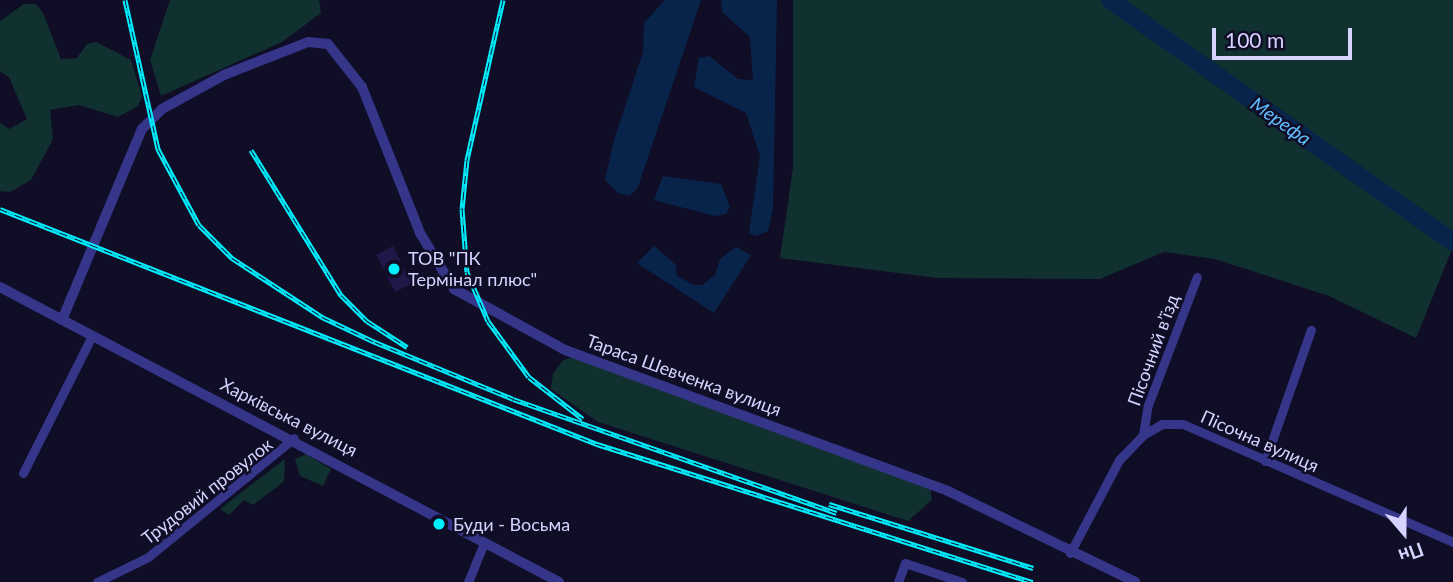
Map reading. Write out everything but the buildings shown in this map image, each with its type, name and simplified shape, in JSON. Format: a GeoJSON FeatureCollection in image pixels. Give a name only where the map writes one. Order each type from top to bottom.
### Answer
{"type":"FeatureCollection","features":[{"type":"Feature","properties":{"kind":"street","name":"Тараса Шевченка вулиця"},"geometry":{"type":"LineString","coordinates":[[62,320],[142,129],[162,109],[224,75],[308,41],[328,44],[348,64],[420,233],[454,289],[565,350],[948,491],[1070,553],[1135,582]]}},
{"type":"Feature","properties":{"kind":"street","name":"Пісочний в’їзд"},"geometry":{"type":"LineString","coordinates":[[1143,435],[1148,405],[1197,277]]}},
{"type":"Feature","properties":{"kind":"street","name":"Харківська вулиця"},"geometry":{"type":"LineString","coordinates":[[0,287],[294,438],[559,582]]}},
{"type":"Feature","properties":{"kind":"street"},"geometry":{"type":"LineString","coordinates":[[1265,461],[1311,330]]}},
{"type":"Feature","properties":{"kind":"street"},"geometry":{"type":"LineString","coordinates":[[23,473],[92,336]]}},
{"type":"Feature","properties":{"kind":"street","name":"Пісочна вулиця"},"geometry":{"type":"LineString","coordinates":[[1070,553],[1119,460],[1143,435],[1162,424],[1183,424],[1453,542]]}},
{"type":"Feature","properties":{"kind":"street","name":"Трудовий провулок"},"geometry":{"type":"LineString","coordinates":[[97,582],[148,557],[294,438]]}},
{"type":"Feature","properties":{"kind":"street"},"geometry":{"type":"LineString","coordinates":[[468,582],[484,543]]}},
{"type":"Feature","properties":{"kind":"street"},"geometry":{"type":"LineString","coordinates":[[898,582],[905,563],[962,582]]}},
{"type":"Feature","properties":{"kind":"green space"},"geometry":{"type":"Polygon","coordinates":[[[170,0],[319,0],[321,13],[282,42],[161,96],[150,60],[170,0]]]}},
{"type":"Feature","properties":{"kind":"green space"},"geometry":{"type":"Polygon","coordinates":[[[793,0],[1453,0],[1453,247],[1416,338],[1329,296],[1215,259],[1164,252],[1100,279],[937,278],[780,258],[793,168],[793,0]]]}},
{"type":"Feature","properties":{"kind":"green space"},"geometry":{"type":"Polygon","coordinates":[[[24,4],[36,4],[43,13],[61,59],[77,58],[87,44],[96,42],[131,60],[142,97],[138,106],[118,117],[79,105],[50,110],[53,139],[31,180],[10,192],[0,191],[0,123],[9,129],[27,119],[9,77],[0,71],[0,21],[24,4]]]}},
{"type":"Feature","properties":{"kind":"green space"},"geometry":{"type":"Polygon","coordinates":[[[574,357],[930,486],[932,500],[908,521],[598,422],[551,389],[553,374],[563,360],[574,357]]]}},
{"type":"Feature","properties":{"kind":"green space"},"geometry":{"type":"Polygon","coordinates":[[[306,454],[331,469],[323,486],[300,476],[295,459],[306,454]]]}},
{"type":"Feature","properties":{"kind":"green space"},"geometry":{"type":"Polygon","coordinates":[[[285,459],[284,481],[278,486],[253,505],[244,500],[229,515],[220,509],[285,459]]]}},
{"type":"Feature","properties":{"kind":"water"},"geometry":{"type":"Polygon","coordinates":[[[665,0],[701,0],[638,187],[630,196],[618,193],[605,180],[614,140],[643,52],[644,23],[665,0]]]}},
{"type":"Feature","properties":{"kind":"water"},"geometry":{"type":"Polygon","coordinates":[[[721,0],[777,0],[773,209],[768,231],[757,236],[749,233],[760,156],[746,113],[694,87],[699,58],[709,56],[738,79],[753,80],[750,37],[722,12],[721,0]]]}},
{"type":"Feature","properties":{"kind":"water"},"geometry":{"type":"Polygon","coordinates":[[[663,176],[721,184],[730,207],[726,214],[714,216],[654,200],[663,176]]]}},
{"type":"Feature","properties":{"kind":"water"},"geometry":{"type":"Polygon","coordinates":[[[654,246],[676,265],[677,276],[694,285],[702,285],[715,275],[720,259],[736,247],[751,255],[714,313],[637,263],[654,246]]]}},
{"type":"Feature","properties":{"kind":"waterway","name":"Мерефа"},"geometry":{"type":"LineString","coordinates":[[1110,0],[1453,242]]}},
{"type":"Feature","properties":{"kind":"railway"},"geometry":{"type":"LineString","coordinates":[[125,0],[158,149],[199,225],[232,258],[322,317],[375,342],[513,399],[837,513]]}},
{"type":"Feature","properties":{"kind":"railway"},"geometry":{"type":"LineString","coordinates":[[503,0],[467,160],[462,209],[467,272],[488,321],[529,377],[583,419]]}},
{"type":"Feature","properties":{"kind":"railway"},"geometry":{"type":"LineString","coordinates":[[251,150],[341,295],[367,321],[407,347]]}},
{"type":"Feature","properties":{"kind":"railway"},"geometry":{"type":"LineString","coordinates":[[0,209],[597,444],[1033,582]]}},
{"type":"Feature","properties":{"kind":"railway"},"geometry":{"type":"LineString","coordinates":[[829,504],[1033,568]]}},
{"type":"Feature","properties":{"kind":"place","name":"ТОВ \"ПК Термінал плюс\""},"geometry":{"type":"Point","coordinates":[394,269]}},
{"type":"Feature","properties":{"kind":"place","name":"Буди - Восьма"},"geometry":{"type":"Point","coordinates":[439,524]}}]}
